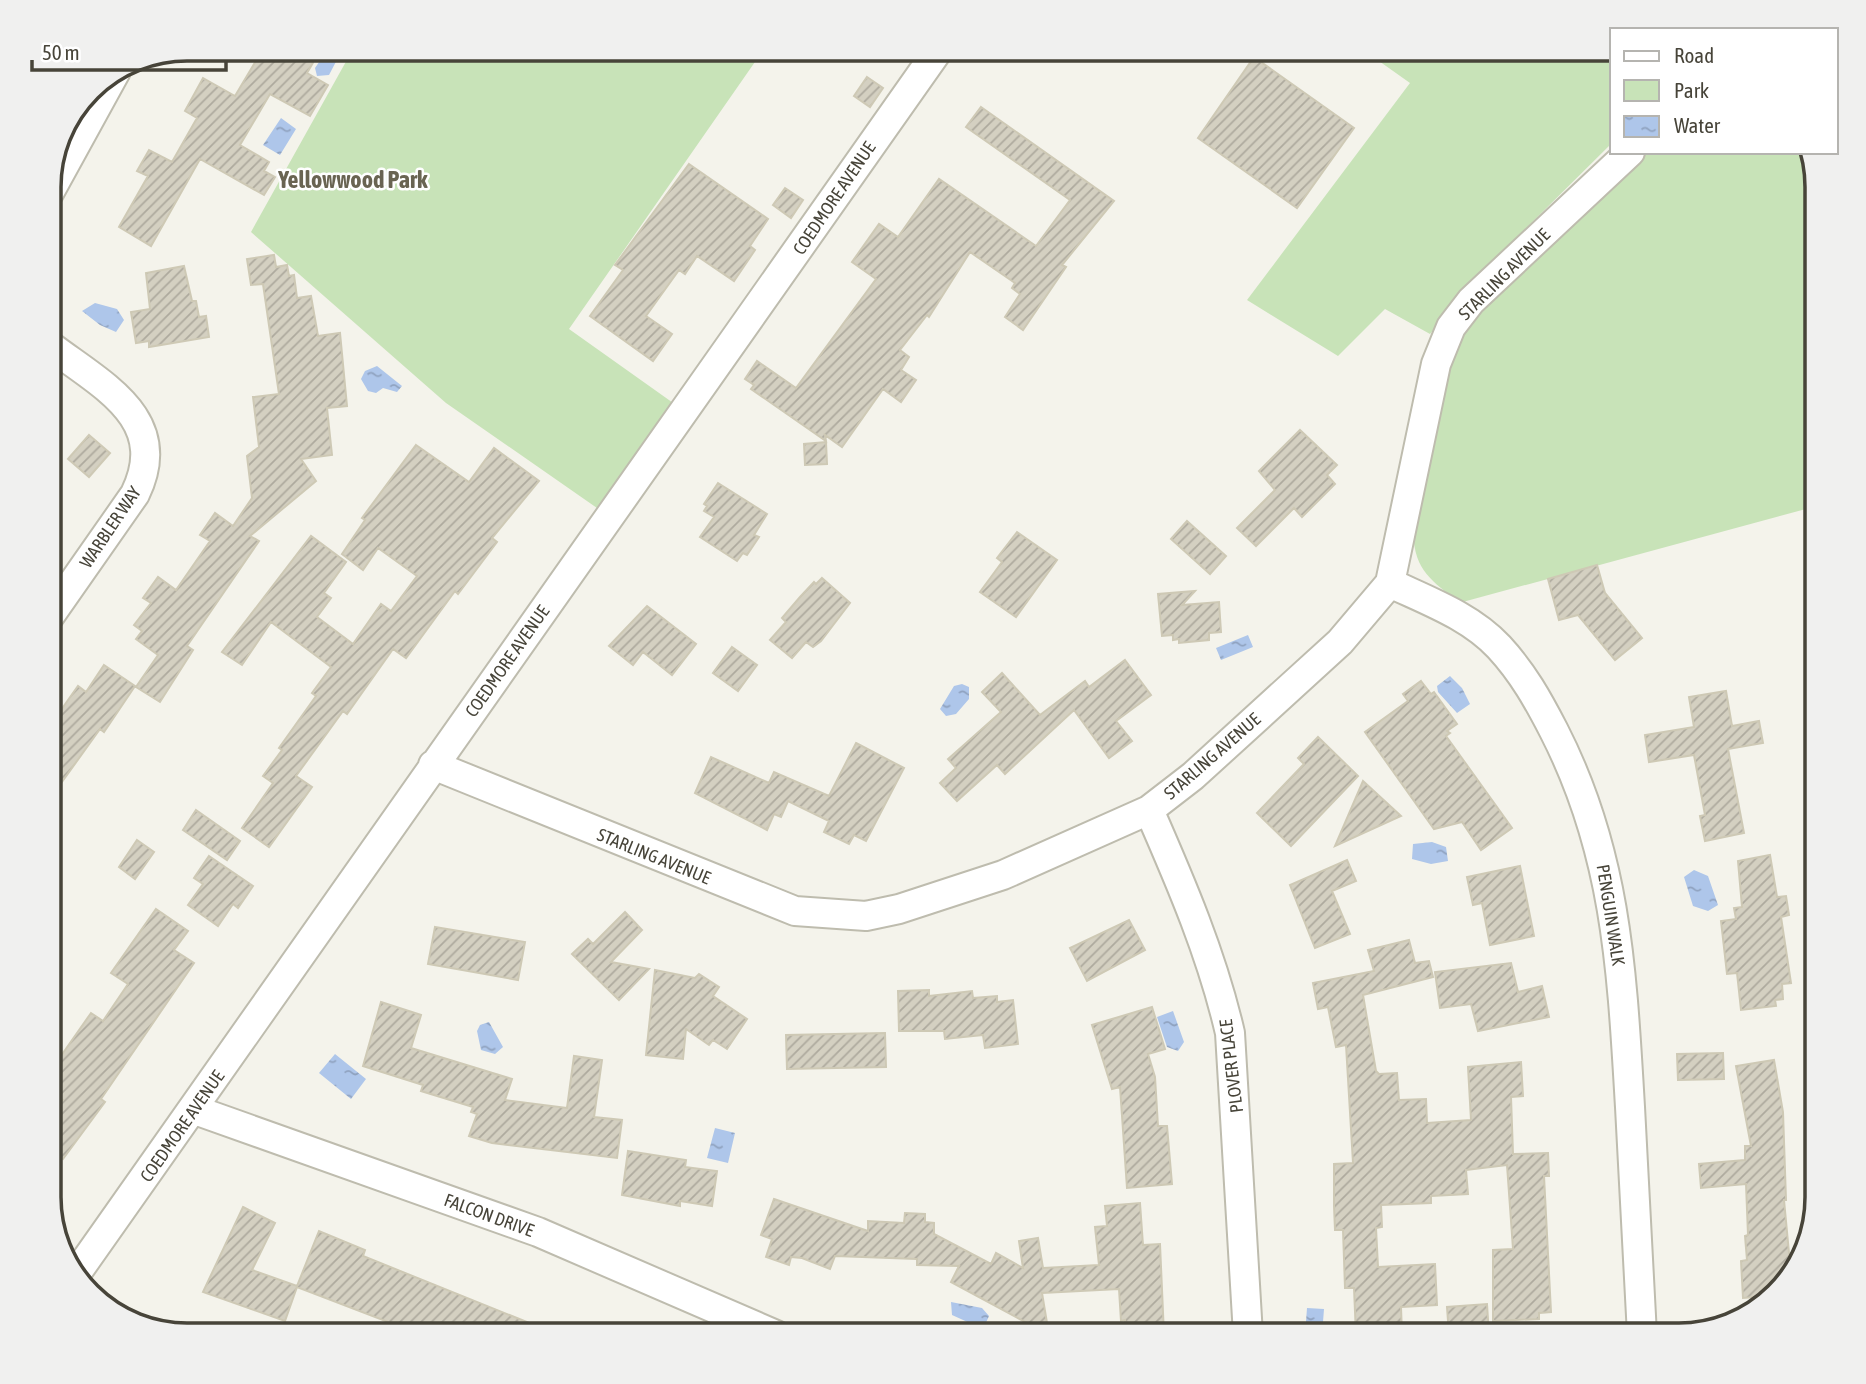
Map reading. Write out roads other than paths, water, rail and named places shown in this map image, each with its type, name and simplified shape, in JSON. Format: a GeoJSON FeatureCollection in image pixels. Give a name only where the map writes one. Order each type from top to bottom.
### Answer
{"type":"FeatureCollection","features":[{"type":"Feature","properties":{"kind":"street","name":"COEDMORE AVENUE"},"geometry":{"type":"LineString","coordinates":[[82,1266],[195,1110],[433,765],[931,61]]}},
{"type":"Feature","properties":{"kind":"street"},"geometry":{"type":"LineString","coordinates":[[63,168],[104,93]]}},
{"type":"Feature","properties":{"kind":"street","name":"STARLING AVENUE"},"geometry":{"type":"LineString","coordinates":[[433,765],[795,911],[836,916],[866,916],[899,909],[1003,875],[1149,810],[1193,776],[1340,642],[1390,583],[1428,396],[1436,364],[1451,327],[1471,301],[1628,154]]}},
{"type":"Feature","properties":{"kind":"street","name":"WARBLER WAY"},"geometry":{"type":"LineString","coordinates":[[62,355],[124,402],[142,429],[146,455],[142,478],[135,494],[62,598]]}},
{"type":"Feature","properties":{"kind":"street","name":"PENGUIN WALK"},"geometry":{"type":"LineString","coordinates":[[1390,583],[1456,614],[1498,646],[1529,682],[1572,764],[1592,817],[1608,881],[1619,957],[1641,1323]]}},
{"type":"Feature","properties":{"kind":"street","name":"PLOVER PLACE"},"geometry":{"type":"LineString","coordinates":[[1149,810],[1195,916],[1220,992],[1230,1033],[1247,1323]]}},
{"type":"Feature","properties":{"kind":"street","name":"FALCON DRIVE"},"geometry":{"type":"LineString","coordinates":[[195,1110],[538,1232],[748,1323]]}},
{"type":"Feature","properties":{"kind":"water"},"geometry":{"type":"Polygon","coordinates":[[[320,61],[336,61],[329,75],[317,76],[315,68],[320,61]]]}},
{"type":"Feature","properties":{"kind":"water"},"geometry":{"type":"Polygon","coordinates":[[[281,118],[296,129],[280,155],[263,145],[281,118]]]}},
{"type":"Feature","properties":{"kind":"water"},"geometry":{"type":"Polygon","coordinates":[[[95,303],[117,309],[124,320],[116,332],[100,325],[82,311],[95,303]]]}},
{"type":"Feature","properties":{"kind":"water"},"geometry":{"type":"Polygon","coordinates":[[[377,366],[402,386],[397,392],[383,388],[376,393],[368,391],[361,379],[365,371],[377,366]]]}},
{"type":"Feature","properties":{"kind":"water"},"geometry":{"type":"Polygon","coordinates":[[[1248,635],[1253,647],[1221,660],[1216,648],[1248,635]]]}},
{"type":"Feature","properties":{"kind":"water"},"geometry":{"type":"Polygon","coordinates":[[[1450,676],[1462,688],[1470,704],[1457,713],[1438,692],[1437,686],[1450,676]]]}},
{"type":"Feature","properties":{"kind":"water"},"geometry":{"type":"Polygon","coordinates":[[[962,684],[969,687],[969,699],[956,714],[946,716],[940,709],[954,686],[962,684]]]}},
{"type":"Feature","properties":{"kind":"water"},"geometry":{"type":"Polygon","coordinates":[[[1432,842],[1446,847],[1448,861],[1431,864],[1412,859],[1413,844],[1432,842]]]}},
{"type":"Feature","properties":{"kind":"water"},"geometry":{"type":"Polygon","coordinates":[[[1694,870],[1708,876],[1718,905],[1708,911],[1693,906],[1684,877],[1694,870]]]}},
{"type":"Feature","properties":{"kind":"water"},"geometry":{"type":"Polygon","coordinates":[[[1173,1011],[1184,1042],[1178,1051],[1167,1047],[1157,1017],[1173,1011]]]}},
{"type":"Feature","properties":{"kind":"water"},"geometry":{"type":"Polygon","coordinates":[[[489,1022],[503,1047],[495,1054],[481,1050],[477,1031],[480,1025],[489,1022]]]}},
{"type":"Feature","properties":{"kind":"water"},"geometry":{"type":"Polygon","coordinates":[[[335,1054],[366,1079],[351,1099],[319,1073],[335,1054]]]}},
{"type":"Feature","properties":{"kind":"water"},"geometry":{"type":"Polygon","coordinates":[[[715,1128],[735,1133],[728,1163],[707,1158],[715,1128]]]}},
{"type":"Feature","properties":{"kind":"water"},"geometry":{"type":"Polygon","coordinates":[[[951,1302],[982,1308],[989,1316],[986,1323],[970,1323],[952,1315],[951,1302]]]}},
{"type":"Feature","properties":{"kind":"water"},"geometry":{"type":"Polygon","coordinates":[[[1307,1308],[1324,1309],[1323,1323],[1306,1323],[1307,1308]]]}},
{"type":"Feature","properties":{"kind":"district","name":"Yellowwood Park"},"geometry":{"type":"Point","coordinates":[353,179]}}]}
